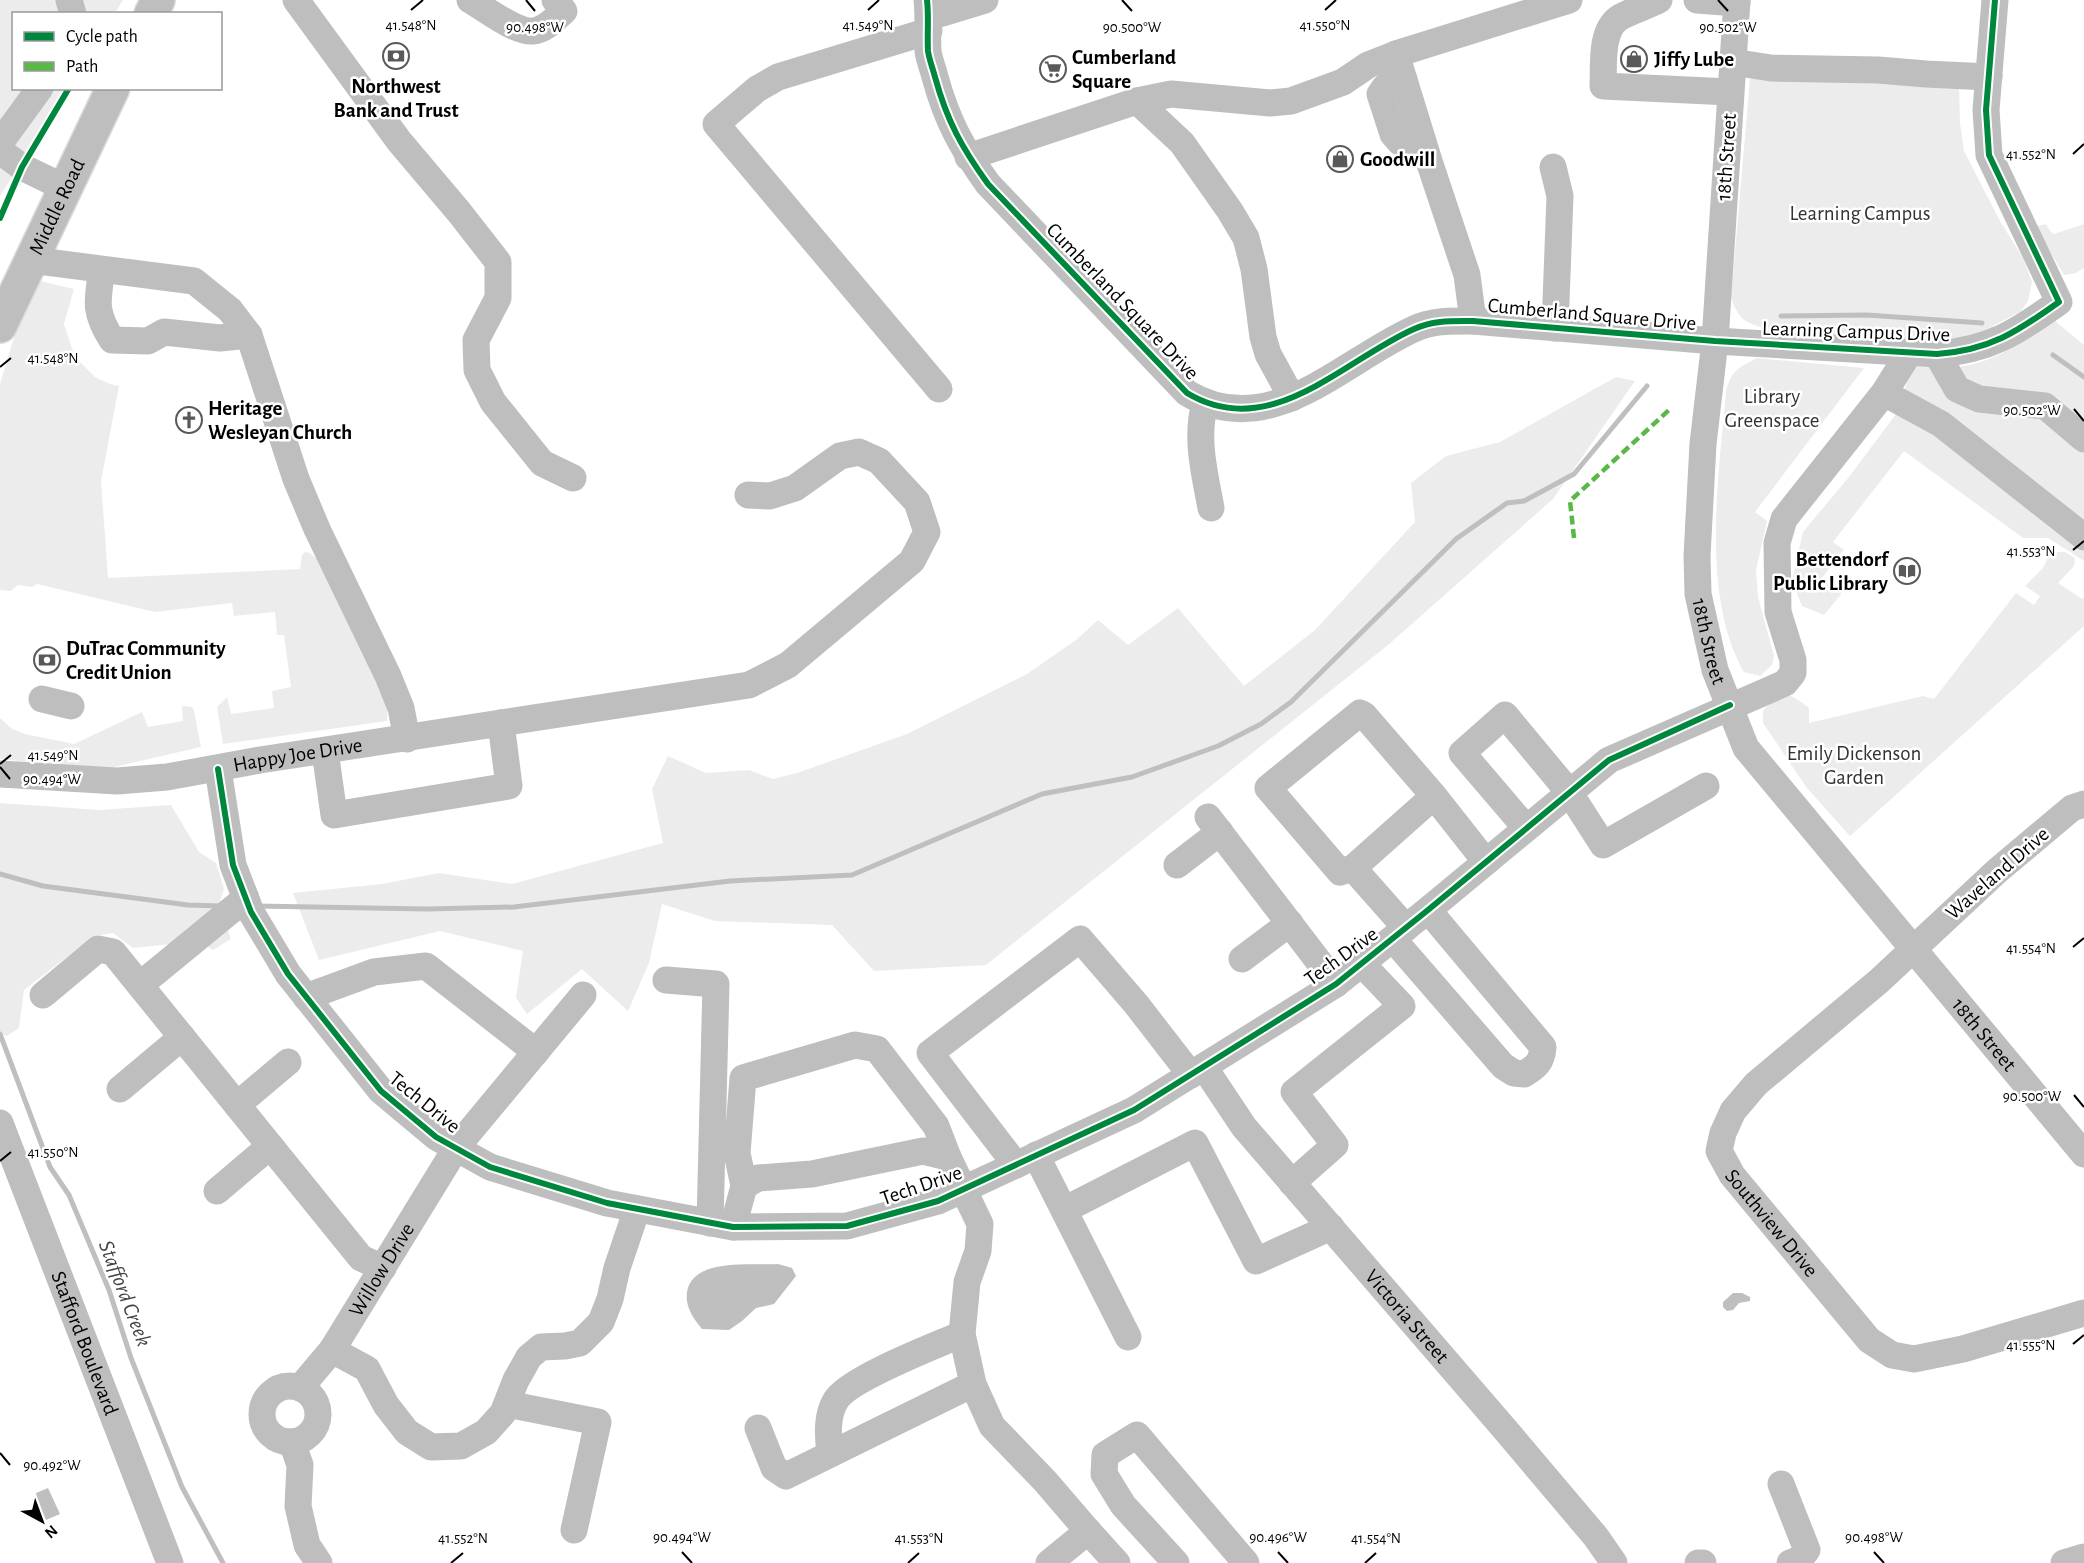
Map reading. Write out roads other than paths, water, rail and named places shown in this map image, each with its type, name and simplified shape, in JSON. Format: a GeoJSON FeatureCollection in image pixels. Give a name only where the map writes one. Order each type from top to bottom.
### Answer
{"type":"FeatureCollection","features":[{"type":"Feature","properties":{"kind":"main road","name":"Middle Road"},"geometry":{"type":"LineString","coordinates":[[0,326],[112,90]]}},
{"type":"Feature","properties":{"kind":"street"},"geometry":{"type":"LineString","coordinates":[[296,0],[399,141],[498,262],[498,298],[476,340],[477,370],[493,402],[542,463],[573,478]]}},
{"type":"Feature","properties":{"kind":"street"},"geometry":{"type":"LineString","coordinates":[[470,0],[520,29],[533,31],[544,28],[564,11],[555,0]]}},
{"type":"Feature","properties":{"kind":"street"},"geometry":{"type":"LineString","coordinates":[[939,388],[716,124],[757,89],[778,77],[928,16],[985,0]]}},
{"type":"Feature","properties":{"kind":"street"},"geometry":{"type":"LineString","coordinates":[[968,157],[1137,101],[1171,94],[1270,103],[1292,101],[1343,82],[1368,65],[1396,54],[1569,0]]}},
{"type":"Feature","properties":{"kind":"street"},"geometry":{"type":"LineString","coordinates":[[1659,0],[1619,18],[1610,28],[1606,40],[1603,86],[1730,92]]}},
{"type":"Feature","properties":{"kind":"street"},"geometry":{"type":"LineString","coordinates":[[1697,0],[1737,1]]}},
{"type":"Feature","properties":{"kind":"street","name":"Learning Campus Drive"},"geometry":{"type":"LineString","coordinates":[[1715,341],[1909,353],[1962,352],[2005,338],[2059,302],[1989,155],[1986,110],[1995,0]]}},
{"type":"Feature","properties":{"kind":"street","name":"18th Street"},"geometry":{"type":"LineString","coordinates":[[1737,1],[1715,341],[1703,444],[1697,556],[1701,605],[1716,670],[1746,748],[2084,1154]]}},
{"type":"Feature","properties":{"kind":"street","name":"Cumberland Square Drive"},"geometry":{"type":"LineString","coordinates":[[928,16],[928,52],[943,105],[952,128],[968,157],[988,184],[1168,375],[1187,393],[1204,404],[1233,409],[1259,409],[1292,398],[1415,328],[1445,321],[1473,321],[1715,341]]}},
{"type":"Feature","properties":{"kind":"street"},"geometry":{"type":"LineString","coordinates":[[1396,54],[1467,275],[1473,321]]}},
{"type":"Feature","properties":{"kind":"street"},"geometry":{"type":"LineString","coordinates":[[1732,62],[1771,68],[1878,70],[1989,77]]}},
{"type":"Feature","properties":{"kind":"street"},"geometry":{"type":"LineString","coordinates":[[0,143],[39,90]]}},
{"type":"Feature","properties":{"kind":"street"},"geometry":{"type":"LineString","coordinates":[[1137,101],[1182,143],[1230,211],[1246,238],[1254,269],[1263,337],[1268,354],[1292,398]]}},
{"type":"Feature","properties":{"kind":"street"},"geometry":{"type":"LineString","coordinates":[[0,151],[22,166],[65,188]]}},
{"type":"Feature","properties":{"kind":"street"},"geometry":{"type":"LineString","coordinates":[[1553,167],[1560,196],[1555,328]]}},
{"type":"Feature","properties":{"kind":"street"},"geometry":{"type":"LineString","coordinates":[[31,260],[194,281],[230,310],[249,335],[296,479],[317,529],[388,676],[401,708],[407,739]]}},
{"type":"Feature","properties":{"kind":"street"},"geometry":{"type":"LineString","coordinates":[[102,270],[97,300],[101,324],[112,340],[148,341],[164,332],[220,338],[249,335]]}},
{"type":"Feature","properties":{"kind":"street"},"geometry":{"type":"LineString","coordinates":[[1909,353],[1884,393],[1941,424],[2084,537]]}},
{"type":"Feature","properties":{"kind":"street"},"geometry":{"type":"LineString","coordinates":[[1936,354],[1957,389],[1979,399],[2045,406],[2084,439]]}},
{"type":"Feature","properties":{"kind":"street","name":"Tech Drive"},"geometry":{"type":"LineString","coordinates":[[218,769],[233,865],[251,912],[288,974],[381,1091],[436,1137],[490,1167],[607,1203],[721,1225],[847,1226],[938,1201],[1134,1110],[1336,984],[1400,934],[1609,760],[1785,682],[1793,673],[1793,660],[1778,612],[1777,543],[1784,519],[1884,393]]}},
{"type":"Feature","properties":{"kind":"street"},"geometry":{"type":"LineString","coordinates":[[1204,404],[1201,417],[1202,455],[1211,508]]}},
{"type":"Feature","properties":{"kind":"street","name":"Happy Joe Drive"},"geometry":{"type":"LineString","coordinates":[[0,774],[117,781],[167,777],[749,685],[788,665],[912,561],[927,532],[917,502],[879,461],[859,452],[840,456],[795,488],[770,496],[748,495]]}},
{"type":"Feature","properties":{"kind":"street"},"geometry":{"type":"LineString","coordinates":[[42,699],[71,706]]}},
{"type":"Feature","properties":{"kind":"street"},"geometry":{"type":"LineString","coordinates":[[1434,796],[1353,868],[1340,872],[1268,788],[1360,713],[1434,796],[1486,862]]}},
{"type":"Feature","properties":{"kind":"street"},"geometry":{"type":"LineString","coordinates":[[1526,828],[1462,753],[1505,715],[1569,792],[1603,845],[1706,786]]}},
{"type":"Feature","properties":{"kind":"street"},"geometry":{"type":"LineString","coordinates":[[325,751],[334,815],[509,786],[501,723]]}},
{"type":"Feature","properties":{"kind":"street","name":"Waveland Drive"},"geometry":{"type":"LineString","coordinates":[[1914,948],[1997,870],[2072,808],[2084,804]]}},
{"type":"Feature","properties":{"kind":"street"},"geometry":{"type":"LineString","coordinates":[[1177,865],[1214,824],[1336,984]]}},
{"type":"Feature","properties":{"kind":"street"},"geometry":{"type":"LineString","coordinates":[[1353,868],[1400,934],[1503,1066],[1514,1073],[1524,1074],[1534,1068],[1542,1059],[1543,1047],[1428,910]]}},
{"type":"Feature","properties":{"kind":"street"},"geometry":{"type":"LineString","coordinates":[[140,985],[246,898]]}},
{"type":"Feature","properties":{"kind":"street"},"geometry":{"type":"LineString","coordinates":[[1242,959],[1290,923]]}},
{"type":"Feature","properties":{"kind":"street","name":"Victoria Street"},"geometry":{"type":"LineString","coordinates":[[1026,1160],[930,1053],[1080,939],[1331,1227],[1596,1537],[1614,1563]]}},
{"type":"Feature","properties":{"kind":"street","name":"Southview Drive"},"geometry":{"type":"LineString","coordinates":[[1914,948],[1880,981],[1756,1084],[1732,1111],[1719,1151],[1732,1175],[1869,1340],[1892,1355],[1914,1359],[1963,1349],[2084,1313]]}},
{"type":"Feature","properties":{"kind":"street"},"geometry":{"type":"LineString","coordinates":[[43,994],[98,949],[113,952],[362,1258],[382,1268]]}},
{"type":"Feature","properties":{"kind":"street"},"geometry":{"type":"LineString","coordinates":[[1292,1183],[1335,1145],[1294,1092],[1402,1006],[1362,964]]}},
{"type":"Feature","properties":{"kind":"street"},"geometry":{"type":"LineString","coordinates":[[306,997],[374,972],[426,966],[536,1052]]}},
{"type":"Feature","properties":{"kind":"street"},"geometry":{"type":"LineString","coordinates":[[666,980],[716,984],[721,1225]]}},
{"type":"Feature","properties":{"kind":"street","name":"Willow Drive"},"geometry":{"type":"LineString","coordinates":[[300,1388],[332,1350],[456,1148],[583,995]]}},
{"type":"Feature","properties":{"kind":"street"},"geometry":{"type":"LineString","coordinates":[[120,1089],[182,1037]]}},
{"type":"Feature","properties":{"kind":"street"},"geometry":{"type":"LineString","coordinates":[[744,1186],[737,1154],[743,1078],[855,1045],[877,1049],[936,1126],[980,1224],[978,1251],[967,1282],[962,1334],[973,1384],[992,1426],[1045,1481],[1117,1563]]}},
{"type":"Feature","properties":{"kind":"street"},"geometry":{"type":"LineString","coordinates":[[237,1105],[288,1062]]}},
{"type":"Feature","properties":{"kind":"street","name":"Stafford Boulevard"},"geometry":{"type":"LineString","coordinates":[[0,1123],[170,1563]]}},
{"type":"Feature","properties":{"kind":"street"},"geometry":{"type":"LineString","coordinates":[[1064,1210],[1196,1143],[1256,1261],[1331,1227]]}},
{"type":"Feature","properties":{"kind":"street"},"geometry":{"type":"LineString","coordinates":[[217,1191],[270,1146]]}},
{"type":"Feature","properties":{"kind":"street"},"geometry":{"type":"LineString","coordinates":[[721,1225],[744,1186],[758,1178],[812,1174],[923,1151],[948,1157]]}},
{"type":"Feature","properties":{"kind":"street"},"geometry":{"type":"LineString","coordinates":[[1026,1160],[1064,1210],[1128,1337]]}},
{"type":"Feature","properties":{"kind":"street"},"geometry":{"type":"LineString","coordinates":[[332,1350],[367,1369],[386,1405],[406,1432],[431,1447],[461,1446],[486,1432],[503,1413],[529,1357],[541,1347],[580,1343],[601,1322],[637,1209]]}},
{"type":"Feature","properties":{"kind":"street"},"geometry":{"type":"LineString","coordinates":[[830,1454],[827,1428],[836,1400],[858,1381],[962,1334]]}},
{"type":"Feature","properties":{"kind":"street"},"geometry":{"type":"LineString","coordinates":[[758,1428],[774,1468],[786,1476],[973,1384]]}},
{"type":"Feature","properties":{"kind":"street"},"geometry":{"type":"LineString","coordinates":[[292,1386],[309,1393],[315,1400],[318,1419],[309,1435],[292,1442],[283,1441],[268,1431],[262,1414],[268,1397],[275,1391],[292,1386]]}},
{"type":"Feature","properties":{"kind":"street"},"geometry":{"type":"LineString","coordinates":[[507,1404],[598,1422],[574,1530]]}},
{"type":"Feature","properties":{"kind":"street"},"geometry":{"type":"LineString","coordinates":[[1176,1563],[1123,1505],[1104,1474],[1105,1455],[1137,1435],[1246,1563]]}},
{"type":"Feature","properties":{"kind":"street"},"geometry":{"type":"LineString","coordinates":[[292,1442],[300,1466],[298,1506],[308,1545],[319,1563]]}},
{"type":"Feature","properties":{"kind":"street"},"geometry":{"type":"LineString","coordinates":[[1781,1484],[1807,1550],[1800,1559],[1790,1563]]}},
{"type":"Feature","properties":{"kind":"street"},"geometry":{"type":"LineString","coordinates":[[1048,1563],[1088,1531]]}},
{"type":"Feature","properties":{"kind":"street"},"geometry":{"type":"LineString","coordinates":[[2064,1563],[2084,1557]]}},
{"type":"Feature","properties":{"kind":"waterway"},"geometry":{"type":"LineString","coordinates":[[1781,316],[1867,315],[1982,323]]}},
{"type":"Feature","properties":{"kind":"waterway"},"geometry":{"type":"LineString","coordinates":[[2053,355],[2084,377]]}},
{"type":"Feature","properties":{"kind":"waterway"},"geometry":{"type":"LineString","coordinates":[[256,906],[427,909],[514,907],[730,881],[852,875],[1042,794],[1132,777],[1218,746],[1261,724],[1291,702],[1456,539],[1507,503],[1524,501],[1574,474],[1647,386]]}},
{"type":"Feature","properties":{"kind":"waterway"},"geometry":{"type":"LineString","coordinates":[[0,874],[43,886],[188,905],[220,906]]}},
{"type":"Feature","properties":{"kind":"waterway","name":"Stafford Creek"},"geometry":{"type":"LineString","coordinates":[[0,1034],[50,1167],[69,1195],[109,1290],[131,1358],[182,1487],[223,1563]]}},
{"type":"Feature","properties":{"kind":"place","name":"Northwest Bank and Trust"},"geometry":{"type":"Point","coordinates":[396,56]}},
{"type":"Feature","properties":{"kind":"place","name":"Jiffy Lube"},"geometry":{"type":"Point","coordinates":[1634,59]}},
{"type":"Feature","properties":{"kind":"place","name":"Cumberland Square"},"geometry":{"type":"Point","coordinates":[1053,69]}},
{"type":"Feature","properties":{"kind":"place","name":"Goodwill"},"geometry":{"type":"Point","coordinates":[1340,159]}},
{"type":"Feature","properties":{"kind":"place","name":"Heritage Wesleyan Church"},"geometry":{"type":"Point","coordinates":[189,420]}},
{"type":"Feature","properties":{"kind":"place","name":"Bettendorf Public Library"},"geometry":{"type":"Point","coordinates":[1907,571]}},
{"type":"Feature","properties":{"kind":"place","name":"DuTrac Community Credit Union"},"geometry":{"type":"Point","coordinates":[47,660]}},
{"type":"Feature","properties":{"kind":"park label","name":"Learning Campus"},"geometry":{"type":"Point","coordinates":[1860,213]}},
{"type":"Feature","properties":{"kind":"park label","name":"Library Greenspace"},"geometry":{"type":"Point","coordinates":[1772,408]}},
{"type":"Feature","properties":{"kind":"park label","name":"Emily Dickenson Garden"},"geometry":{"type":"Point","coordinates":[1854,765]}}]}
